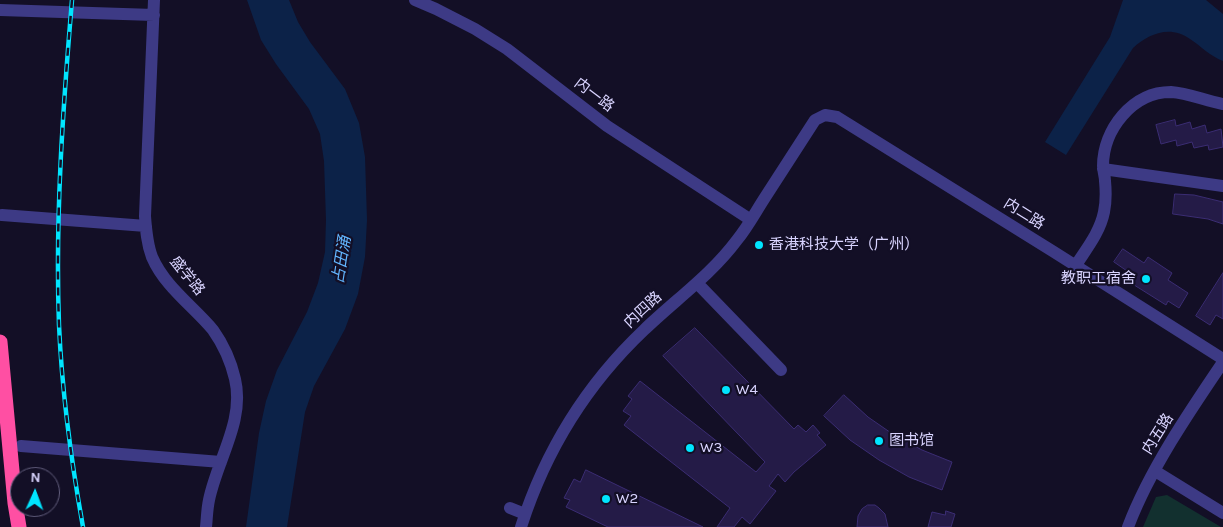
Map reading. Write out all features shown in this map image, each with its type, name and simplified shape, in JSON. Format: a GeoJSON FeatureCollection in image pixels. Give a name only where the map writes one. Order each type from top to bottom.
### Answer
{"type":"FeatureCollection","features":[{"type":"Feature","properties":{"kind":"highway"},"geometry":{"type":"LineString","coordinates":[[0,342],[15,503],[19,527]]}},
{"type":"Feature","properties":{"kind":"street","name":"盛学路"},"geometry":{"type":"LineString","coordinates":[[154,0],[146,238],[152,257],[166,280],[213,331],[226,352],[235,380],[236,408],[233,428],[209,500],[206,527]]}},
{"type":"Feature","properties":{"kind":"street","name":"内一路"},"geometry":{"type":"LineString","coordinates":[[415,0],[475,29],[507,49],[607,126],[751,220]]}},
{"type":"Feature","properties":{"kind":"street"},"geometry":{"type":"LineString","coordinates":[[0,10],[154,15]]}},
{"type":"Feature","properties":{"kind":"street"},"geometry":{"type":"LineString","coordinates":[[1076,265],[1102,222],[1106,190],[1103,169],[1105,147],[1114,127],[1128,110],[1147,97],[1159,93],[1172,92],[1223,104]]}},
{"type":"Feature","properties":{"kind":"street","name":"内二路"},"geometry":{"type":"LineString","coordinates":[[808,130],[820,117],[825,115],[837,117],[1076,265],[1223,361]]}},
{"type":"Feature","properties":{"kind":"street","name":"内四路"},"geometry":{"type":"LineString","coordinates":[[521,527],[546,463],[590,392],[612,364],[644,330],[698,283],[737,241],[808,130]]}},
{"type":"Feature","properties":{"kind":"street"},"geometry":{"type":"LineString","coordinates":[[1103,169],[1223,186]]}},
{"type":"Feature","properties":{"kind":"street"},"geometry":{"type":"LineString","coordinates":[[2,215],[146,226]]}},
{"type":"Feature","properties":{"kind":"street"},"geometry":{"type":"LineString","coordinates":[[698,283],[781,370]]}},
{"type":"Feature","properties":{"kind":"street","name":"内五路"},"geometry":{"type":"LineString","coordinates":[[1128,527],[1154,471],[1223,361]]}},
{"type":"Feature","properties":{"kind":"street"},"geometry":{"type":"LineString","coordinates":[[21,446],[221,462]]}},
{"type":"Feature","properties":{"kind":"street"},"geometry":{"type":"LineString","coordinates":[[1154,471],[1223,513]]}},
{"type":"Feature","properties":{"kind":"street"},"geometry":{"type":"LineString","coordinates":[[510,508],[525,514]]}},
{"type":"Feature","properties":{"kind":"green space"},"geometry":{"type":"Polygon","coordinates":[[[1167,495],[1221,527],[1143,527],[1156,497],[1167,495]]]}},
{"type":"Feature","properties":{"kind":"water","name":"占田涌"},"geometry":{"type":"Polygon","coordinates":[[[247,0],[289,0],[298,22],[310,42],[345,89],[359,123],[365,157],[367,220],[365,257],[358,294],[345,329],[314,386],[305,412],[287,527],[246,527],[259,433],[266,401],[277,370],[307,312],[318,283],[325,252],[324,161],[320,134],[309,109],[261,40],[247,0]]]}},
{"type":"Feature","properties":{"kind":"water"},"geometry":{"type":"Polygon","coordinates":[[[1123,0],[1206,0],[1223,14],[1223,61],[1190,39],[1175,32],[1160,33],[1146,38],[1133,48],[1066,155],[1045,142],[1110,37],[1123,0]]]}},
{"type":"Feature","properties":{"kind":"building"},"geometry":{"type":"Polygon","coordinates":[[[1175,120],[1176,126],[1190,122],[1192,129],[1205,125],[1207,133],[1221,129],[1223,147],[1209,150],[1208,145],[1194,148],[1192,142],[1177,146],[1176,140],[1161,144],[1156,125],[1175,120]]]}},
{"type":"Feature","properties":{"kind":"building"},"geometry":{"type":"Polygon","coordinates":[[[1175,194],[1194,195],[1223,202],[1223,224],[1208,219],[1173,214],[1175,194]]]}},
{"type":"Feature","properties":{"kind":"building","name":"教职工宿舍"},"geometry":{"type":"Polygon","coordinates":[[[1123,249],[1144,263],[1148,257],[1172,273],[1168,280],[1188,293],[1179,308],[1168,301],[1166,305],[1123,278],[1127,271],[1114,262],[1123,249]]]}},
{"type":"Feature","properties":{"kind":"building"},"geometry":{"type":"Polygon","coordinates":[[[1223,273],[1223,319],[1216,315],[1210,325],[1196,316],[1223,273]]]}},
{"type":"Feature","properties":{"kind":"building"},"geometry":{"type":"Polygon","coordinates":[[[695,328],[794,429],[798,425],[806,432],[813,425],[820,433],[817,435],[826,445],[785,482],[778,474],[769,486],[776,491],[750,524],[742,517],[734,527],[717,527],[730,508],[624,425],[631,416],[623,411],[632,399],[628,396],[640,381],[756,472],[765,462],[663,356],[695,328]]]}},
{"type":"Feature","properties":{"kind":"building","name":"图书馆"},"geometry":{"type":"Polygon","coordinates":[[[844,395],[868,417],[894,435],[922,450],[952,462],[942,490],[909,477],[879,460],[850,440],[824,416],[844,395]]]}},
{"type":"Feature","properties":{"kind":"building","name":"W2"},"geometry":{"type":"Polygon","coordinates":[[[586,470],[703,527],[608,527],[566,507],[570,500],[564,498],[574,479],[580,482],[586,470]]]}},
{"type":"Feature","properties":{"kind":"building"},"geometry":{"type":"Polygon","coordinates":[[[868,505],[875,505],[885,514],[888,527],[857,527],[858,516],[862,509],[868,505]]]}},
{"type":"Feature","properties":{"kind":"building"},"geometry":{"type":"Polygon","coordinates":[[[946,511],[955,514],[951,527],[928,527],[932,512],[945,515],[946,511]]]}},
{"type":"Feature","properties":{"kind":"railway"},"geometry":{"type":"LineString","coordinates":[[72,0],[61,162],[58,284],[60,350],[65,401],[83,527]]}},
{"type":"Feature","properties":{"kind":"place","name":"香港科技大学（广州）"},"geometry":{"type":"Point","coordinates":[759,245]}},
{"type":"Feature","properties":{"kind":"place","name":"教职工宿舍"},"geometry":{"type":"Point","coordinates":[1146,279]}},
{"type":"Feature","properties":{"kind":"place","name":"W4"},"geometry":{"type":"Point","coordinates":[726,390]}},
{"type":"Feature","properties":{"kind":"place","name":"图书馆"},"geometry":{"type":"Point","coordinates":[879,441]}},
{"type":"Feature","properties":{"kind":"place","name":"W3"},"geometry":{"type":"Point","coordinates":[690,448]}},
{"type":"Feature","properties":{"kind":"place","name":"W2"},"geometry":{"type":"Point","coordinates":[606,499]}}]}
